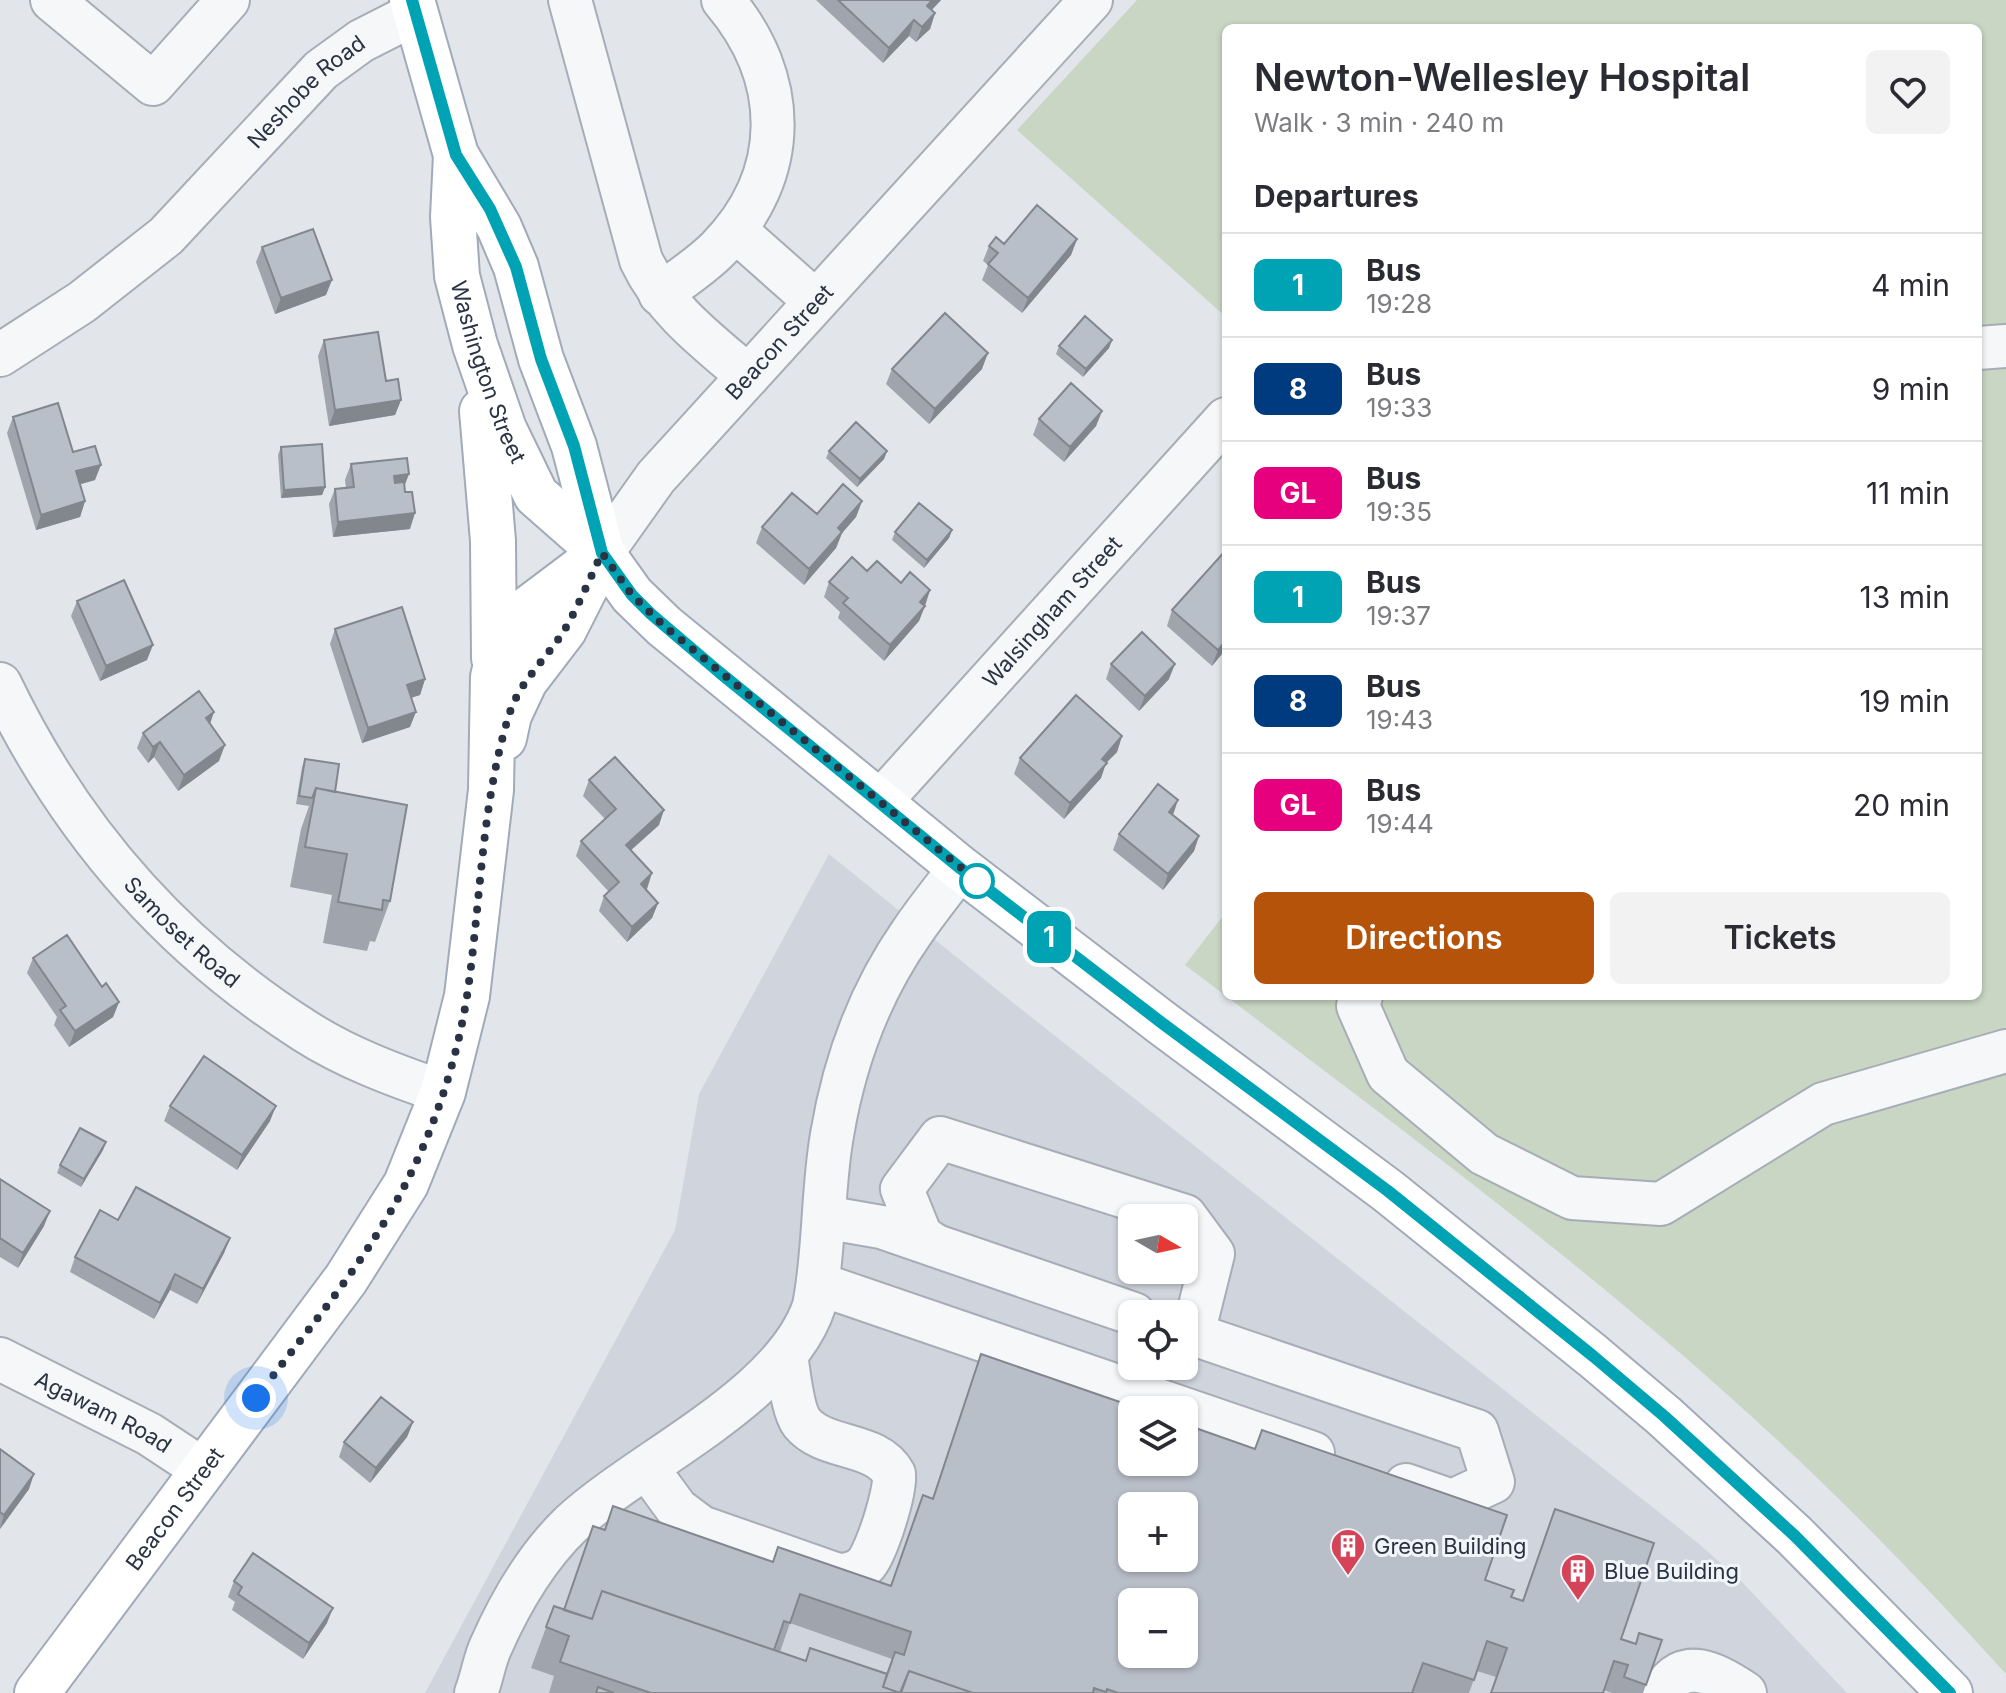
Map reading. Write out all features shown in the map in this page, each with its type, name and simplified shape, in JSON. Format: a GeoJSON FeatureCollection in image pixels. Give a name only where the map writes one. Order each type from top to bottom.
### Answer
{"type":"FeatureCollection","features":[{"type":"Feature","properties":{"kind":"main road","name":"Washington Street"},"geometry":{"type":"LineString","coordinates":[[414,6],[456,155],[490,209],[516,267],[537,347],[574,446],[602,553]]}},
{"type":"Feature","properties":{"kind":"main road","name":"Washington Street"},"geometry":{"type":"LineString","coordinates":[[456,155],[453,217],[461,294],[504,429],[536,495],[602,553],[632,595],[651,614],[960,868],[1174,1033],[1388,1191],[1593,1356],[1664,1416],[1795,1536],[1950,1693]]}},
{"type":"Feature","properties":{"kind":"main road"},"geometry":{"type":"LineString","coordinates":[[475,345],[492,515],[495,593],[493,677]]}},
{"type":"Feature","properties":{"kind":"main road","name":"Beacon Street"},"geometry":{"type":"LineString","coordinates":[[37,1693],[346,1279],[406,1184],[443,1092],[467,996],[491,790],[493,677],[502,645],[513,623],[534,602],[602,553]]}},
{"type":"Feature","properties":{"kind":"main road","name":"Beacon Street"},"geometry":{"type":"LineString","coordinates":[[491,790],[514,703],[532,670],[564,630],[602,553]]}},
{"type":"Feature","properties":{"kind":"street"},"geometry":{"type":"LineString","coordinates":[[52,0],[153,84],[228,0]]}},
{"type":"Feature","properties":{"kind":"street"},"geometry":{"type":"LineString","coordinates":[[570,0],[641,260],[660,294],[685,321],[748,376]]}},
{"type":"Feature","properties":{"kind":"street"},"geometry":{"type":"LineString","coordinates":[[660,294],[699,266],[735,230],[759,192],[772,147],[768,78],[751,38],[723,0]]}},
{"type":"Feature","properties":{"kind":"street","name":"Beacon Street"},"geometry":{"type":"LineString","coordinates":[[602,553],[656,477],[1091,0]]}},
{"type":"Feature","properties":{"kind":"street","name":"Neshobe Road"},"geometry":{"type":"LineString","coordinates":[[0,355],[82,302],[166,236],[321,70],[414,6]]}},
{"type":"Feature","properties":{"kind":"street"},"geometry":{"type":"LineString","coordinates":[[735,230],[815,301]]}},
{"type":"Feature","properties":{"kind":"street"},"geometry":{"type":"LineString","coordinates":[[1982,348],[2006,346]]}},
{"type":"Feature","properties":{"kind":"street","name":"Walsingham Street"},"geometry":{"type":"LineString","coordinates":[[879,803],[1222,423]]}},
{"type":"Feature","properties":{"kind":"street","name":"Samoset Road"},"geometry":{"type":"LineString","coordinates":[[0,684],[80,821],[126,880],[174,930],[215,966],[305,1031],[390,1074],[443,1092]]}},
{"type":"Feature","properties":{"kind":"street"},"geometry":{"type":"LineString","coordinates":[[476,1693],[489,1648],[533,1569],[571,1524],[745,1395],[797,1344],[808,1326],[819,1284],[832,1137],[846,1071],[871,1003],[900,950],[960,868]]}},
{"type":"Feature","properties":{"kind":"street"},"geometry":{"type":"LineString","coordinates":[[1360,1000],[1358,1006],[1388,1074],[1484,1154],[1572,1198],[1661,1204],[1823,1104],[2006,1051]]}},
{"type":"Feature","properties":{"kind":"street"},"geometry":{"type":"LineString","coordinates":[[934,1245],[921,1236],[902,1189],[940,1138],[1185,1216],[1213,1254],[1198,1303]]}},
{"type":"Feature","properties":{"kind":"street"},"geometry":{"type":"LineString","coordinates":[[824,1217],[881,1227],[1118,1308]]}},
{"type":"Feature","properties":{"kind":"street"},"geometry":{"type":"LineString","coordinates":[[819,1284],[1452,1501],[1493,1482],[1477,1431],[1198,1336]]}},
{"type":"Feature","properties":{"kind":"street"},"geometry":{"type":"LineString","coordinates":[[647,1468],[677,1509],[715,1534],[828,1573],[838,1575],[858,1571],[871,1556],[893,1494],[894,1474],[882,1459],[832,1441],[803,1423],[797,1413],[786,1355]]}},
{"type":"Feature","properties":{"kind":"street","name":"Agawam Road"},"geometry":{"type":"LineString","coordinates":[[0,1359],[149,1434],[202,1469]]}},
{"type":"Feature","properties":{"kind":"street"},"geometry":{"type":"LineString","coordinates":[[1662,1693],[1675,1675],[1694,1670],[1719,1678],[1745,1693]]}},
{"type":"Feature","properties":{"kind":"shaded area"},"geometry":{"type":"Polygon","coordinates":[[[829,854],[1698,1543],[1742,1582],[1847,1693],[425,1693],[675,1230],[699,1094],[829,854]]]}},
{"type":"Feature","properties":{"kind":"green space"},"geometry":{"type":"Polygon","coordinates":[[[1137,0],[2006,0],[2006,1674],[1850,1510],[1688,1360],[1493,1200],[1231,1000],[1982,1000],[1982,24],[1222,24],[1222,313],[1017,130],[1137,0]]]}},
{"type":"Feature","properties":{"kind":"green space"},"geometry":{"type":"Polygon","coordinates":[[[1222,917],[1222,993],[1185,965],[1222,917]]]}},
{"type":"Feature","properties":{"kind":"building"},"geometry":{"type":"Polygon","coordinates":[[[838,0],[932,0],[927,6],[935,13],[922,27],[914,20],[889,48],[838,0]]]}},
{"type":"Feature","properties":{"kind":"building"},"geometry":{"type":"Polygon","coordinates":[[[1037,205],[1077,239],[1028,298],[988,264],[998,253],[989,246],[996,237],[1004,244],[1037,205]]]}},
{"type":"Feature","properties":{"kind":"building"},"geometry":{"type":"Polygon","coordinates":[[[313,229],[332,280],[281,298],[262,247],[313,229]]]}},
{"type":"Feature","properties":{"kind":"building"},"geometry":{"type":"Polygon","coordinates":[[[945,313],[988,353],[935,409],[892,369],[945,313]]]}},
{"type":"Feature","properties":{"kind":"building"},"geometry":{"type":"Polygon","coordinates":[[[1085,316],[1112,340],[1086,369],[1059,346],[1085,316]]]}},
{"type":"Feature","properties":{"kind":"building"},"geometry":{"type":"Polygon","coordinates":[[[378,332],[386,381],[398,379],[401,400],[335,410],[324,340],[378,332]]]}},
{"type":"Feature","properties":{"kind":"building"},"geometry":{"type":"Polygon","coordinates":[[[1071,383],[1102,411],[1070,447],[1039,419],[1071,383]]]}},
{"type":"Feature","properties":{"kind":"building"},"geometry":{"type":"Polygon","coordinates":[[[58,403],[73,452],[95,446],[101,465],[76,471],[85,501],[41,515],[13,417],[58,403]]]}},
{"type":"Feature","properties":{"kind":"building"},"geometry":{"type":"Polygon","coordinates":[[[856,422],[887,451],[860,479],[829,451],[856,422]]]}},
{"type":"Feature","properties":{"kind":"building"},"geometry":{"type":"Polygon","coordinates":[[[322,444],[325,487],[284,490],[281,447],[322,444]]]}},
{"type":"Feature","properties":{"kind":"building"},"geometry":{"type":"Polygon","coordinates":[[[407,458],[409,474],[394,476],[395,483],[404,482],[405,492],[412,492],[415,513],[338,522],[335,489],[354,487],[351,464],[407,458]]]}},
{"type":"Feature","properties":{"kind":"building"},"geometry":{"type":"Polygon","coordinates":[[[843,484],[862,501],[838,528],[842,532],[809,569],[762,527],[792,493],[817,514],[843,484]]]}},
{"type":"Feature","properties":{"kind":"building"},"geometry":{"type":"Polygon","coordinates":[[[919,503],[952,530],[927,560],[895,532],[919,503]]]}},
{"type":"Feature","properties":{"kind":"building"},"geometry":{"type":"Polygon","coordinates":[[[1222,554],[1222,645],[1218,650],[1172,610],[1222,554]]]}},
{"type":"Feature","properties":{"kind":"building"},"geometry":{"type":"Polygon","coordinates":[[[852,557],[867,571],[877,561],[901,583],[910,572],[930,590],[920,602],[925,606],[890,645],[843,603],[848,598],[829,582],[852,557]]]}},
{"type":"Feature","properties":{"kind":"building"},"geometry":{"type":"Polygon","coordinates":[[[124,580],[153,645],[106,666],[77,601],[124,580]]]}},
{"type":"Feature","properties":{"kind":"building"},"geometry":{"type":"Polygon","coordinates":[[[402,607],[425,679],[407,685],[416,712],[368,728],[335,629],[402,607]]]}},
{"type":"Feature","properties":{"kind":"building"},"geometry":{"type":"Polygon","coordinates":[[[1142,632],[1175,664],[1145,696],[1111,664],[1142,632]]]}},
{"type":"Feature","properties":{"kind":"building"},"geometry":{"type":"Polygon","coordinates":[[[199,691],[214,712],[206,718],[225,745],[184,775],[160,742],[153,747],[143,733],[199,691]]]}},
{"type":"Feature","properties":{"kind":"building"},"geometry":{"type":"Polygon","coordinates":[[[1076,695],[1122,736],[1102,759],[1107,763],[1070,803],[1020,758],[1076,695]]]}},
{"type":"Feature","properties":{"kind":"building"},"geometry":{"type":"Polygon","coordinates":[[[615,757],[664,810],[626,845],[652,873],[641,884],[658,903],[632,927],[604,896],[619,882],[581,841],[616,809],[589,780],[615,757]]]}},
{"type":"Feature","properties":{"kind":"building"},"geometry":{"type":"Polygon","coordinates":[[[305,759],[339,764],[335,792],[316,788],[312,798],[299,796],[305,759]]]}},
{"type":"Feature","properties":{"kind":"building"},"geometry":{"type":"Polygon","coordinates":[[[1158,784],[1178,800],[1169,812],[1199,836],[1168,874],[1119,834],[1158,784]]]}},
{"type":"Feature","properties":{"kind":"building"},"geometry":{"type":"Polygon","coordinates":[[[316,788],[407,805],[390,901],[383,900],[382,910],[338,902],[347,854],[305,847],[316,788]]]}},
{"type":"Feature","properties":{"kind":"building"},"geometry":{"type":"Polygon","coordinates":[[[67,935],[102,987],[106,983],[119,1002],[75,1031],[60,1010],[66,1006],[33,958],[67,935]]]}},
{"type":"Feature","properties":{"kind":"building"},"geometry":{"type":"Polygon","coordinates":[[[204,1056],[276,1106],[242,1155],[170,1106],[204,1056]]]}},
{"type":"Feature","properties":{"kind":"building"},"geometry":{"type":"Polygon","coordinates":[[[80,1128],[106,1142],[84,1179],[60,1165],[80,1128]]]}},
{"type":"Feature","properties":{"kind":"building"},"geometry":{"type":"Polygon","coordinates":[[[0,1179],[50,1211],[23,1253],[0,1238],[0,1179]]]}},
{"type":"Feature","properties":{"kind":"building"},"geometry":{"type":"Polygon","coordinates":[[[136,1187],[230,1238],[203,1289],[175,1274],[160,1303],[75,1257],[100,1210],[118,1220],[136,1187]]]}},
{"type":"Feature","properties":{"kind":"building"},"geometry":{"type":"Polygon","coordinates":[[[981,1354],[1118,1401],[1118,1476],[1198,1476],[1198,1429],[1255,1449],[1262,1430],[1507,1515],[1485,1580],[1514,1590],[1511,1597],[1523,1601],[1555,1509],[1654,1543],[1621,1639],[1636,1644],[1639,1633],[1662,1640],[1646,1685],[1624,1677],[1628,1665],[1614,1661],[1603,1693],[1491,1693],[1507,1648],[1487,1641],[1474,1680],[1423,1663],[1412,1693],[1118,1693],[1094,1688],[1093,1693],[973,1693],[909,1671],[900,1693],[883,1687],[895,1652],[904,1655],[911,1632],[800,1594],[790,1623],[784,1621],[774,1650],[602,1591],[592,1619],[564,1610],[593,1526],[605,1530],[613,1506],[773,1562],[778,1547],[891,1586],[923,1495],[933,1499],[981,1354]]]}},
{"type":"Feature","properties":{"kind":"building"},"geometry":{"type":"Polygon","coordinates":[[[381,1397],[413,1422],[376,1468],[344,1442],[381,1397]]]}},
{"type":"Feature","properties":{"kind":"building"},"geometry":{"type":"Polygon","coordinates":[[[0,1449],[34,1474],[4,1515],[0,1512],[0,1449]]]}},
{"type":"Feature","properties":{"kind":"building"},"geometry":{"type":"Polygon","coordinates":[[[253,1553],[333,1608],[309,1643],[238,1594],[242,1587],[234,1581],[253,1553]]]}},
{"type":"Feature","properties":{"kind":"building"},"geometry":{"type":"Polygon","coordinates":[[[602,1591],[806,1661],[810,1648],[887,1674],[883,1687],[900,1693],[651,1693],[560,1662],[569,1636],[546,1627],[554,1606],[592,1619],[602,1591]]]}},
{"type":"Feature","properties":{"kind":"building"},"geometry":{"type":"Polygon","coordinates":[[[909,1671],[973,1693],[901,1693],[909,1671]]]}},
{"type":"Feature","properties":{"kind":"building"},"geometry":{"type":"Polygon","coordinates":[[[598,1687],[614,1693],[596,1693],[598,1687]]]}},
{"type":"Feature","properties":{"kind":"bus line","name":"1"},"geometry":{"type":"LineString","coordinates":[[412,0],[456,155],[490,209],[516,267],[541,359],[574,446],[602,553],[632,595],[719,672],[960,868],[1388,1191],[1593,1356],[1664,1416],[1795,1536],[1950,1693]]}},
{"type":"Feature","properties":{"kind":"place","name":"Green Building"},"geometry":{"type":"Point","coordinates":[1348,1577]}},
{"type":"Feature","properties":{"kind":"place","name":"Blue Building"},"geometry":{"type":"Point","coordinates":[1578,1602]}},
{"type":"Feature","properties":{"kind":"route"},"geometry":{"type":"LineString","coordinates":[[256,1398],[369,1245],[406,1184],[420,1154],[443,1092],[460,1032],[491,790],[509,715],[525,681],[564,630],[602,553],[632,595],[664,626],[986,888],[977,881]]}}]}
